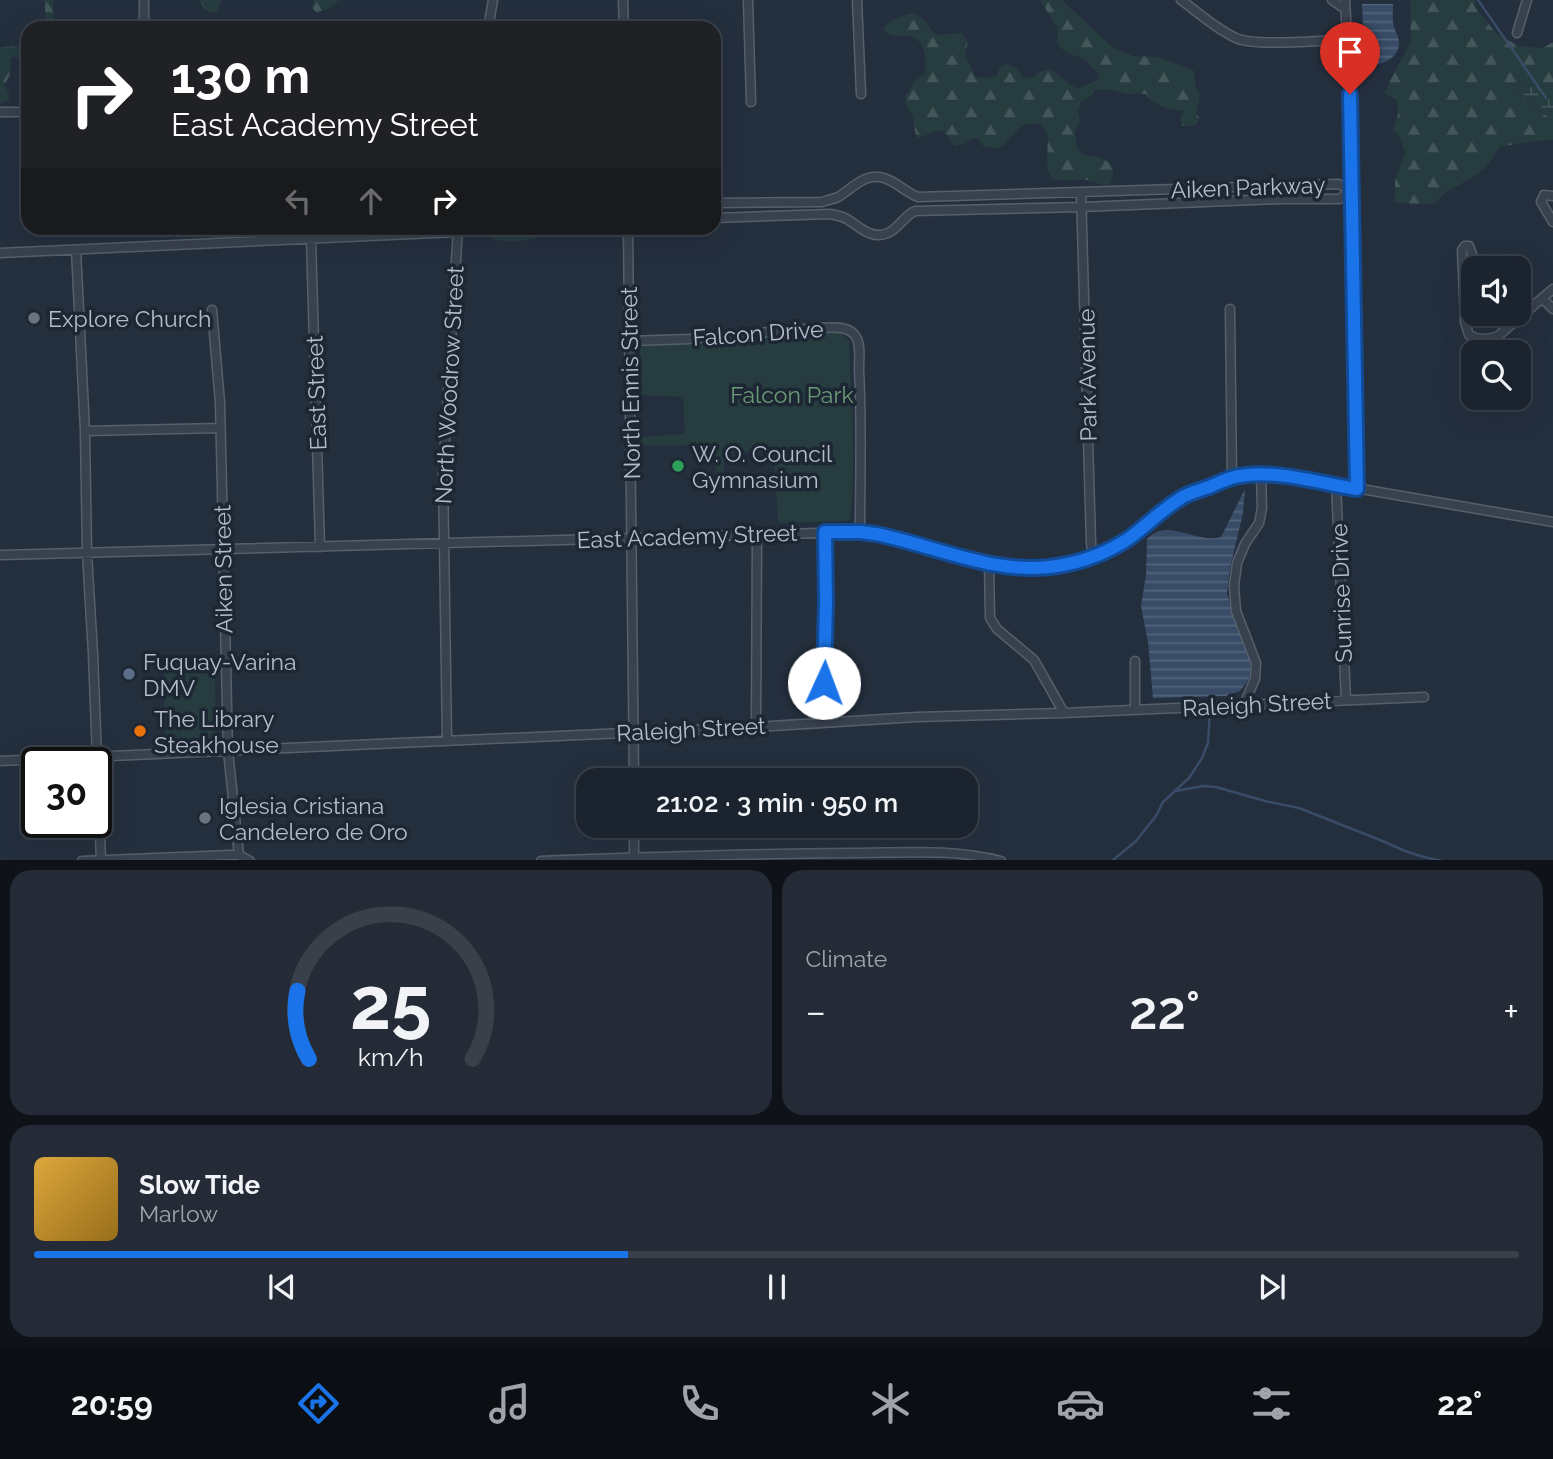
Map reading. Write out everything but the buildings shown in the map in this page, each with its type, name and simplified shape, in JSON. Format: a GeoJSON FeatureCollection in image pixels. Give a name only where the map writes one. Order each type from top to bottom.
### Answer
{"type":"FeatureCollection","features":[{"type":"Feature","properties":{"kind":"street"},"geometry":{"type":"LineString","coordinates":[[144,0],[144,21]]}},
{"type":"Feature","properties":{"kind":"street"},"geometry":{"type":"LineString","coordinates":[[489,21],[492,0]]}},
{"type":"Feature","properties":{"kind":"street"},"geometry":{"type":"LineString","coordinates":[[623,0],[624,21]]}},
{"type":"Feature","properties":{"kind":"street"},"geometry":{"type":"LineString","coordinates":[[748,0],[751,102]]}},
{"type":"Feature","properties":{"kind":"street"},"geometry":{"type":"LineString","coordinates":[[857,0],[861,94]]}},
{"type":"Feature","properties":{"kind":"street"},"geometry":{"type":"LineString","coordinates":[[1181,0],[1226,32],[1244,40],[1346,40]]}},
{"type":"Feature","properties":{"kind":"street"},"geometry":{"type":"LineString","coordinates":[[1332,0],[1345,4],[1350,94],[1357,489]]}},
{"type":"Feature","properties":{"kind":"street"},"geometry":{"type":"LineString","coordinates":[[1517,33],[1527,0]]}},
{"type":"Feature","properties":{"kind":"street"},"geometry":{"type":"LineString","coordinates":[[0,112],[21,112]]}},
{"type":"Feature","properties":{"kind":"street"},"geometry":{"type":"LineString","coordinates":[[721,203],[822,202],[837,198],[870,176],[894,182],[908,194],[918,197],[919,211],[907,215],[895,229],[877,235],[867,233],[848,220],[829,214],[721,218]]}},
{"type":"Feature","properties":{"kind":"street","name":"Aiken Parkway"},"geometry":{"type":"LineString","coordinates":[[918,197],[1339,184],[1350,190],[1340,199],[919,211]]}},
{"type":"Feature","properties":{"kind":"street","name":"Park Avenue"},"geometry":{"type":"LineString","coordinates":[[1081,192],[1093,557]]}},
{"type":"Feature","properties":{"kind":"street"},"geometry":{"type":"LineString","coordinates":[[1553,196],[1544,195],[1541,202],[1553,222]]}},
{"type":"Feature","properties":{"kind":"street"},"geometry":{"type":"LineString","coordinates":[[828,200],[829,214]]}},
{"type":"Feature","properties":{"kind":"street"},"geometry":{"type":"LineString","coordinates":[[0,253],[376,235]]}},
{"type":"Feature","properties":{"kind":"street","name":"North Woodrow Street"},"geometry":{"type":"LineString","coordinates":[[447,741],[443,473],[457,235]]}},
{"type":"Feature","properties":{"kind":"street","name":"North Ennis Street"},"geometry":{"type":"LineString","coordinates":[[628,235],[634,768]]}},
{"type":"Feature","properties":{"kind":"street","name":"East Street"},"geometry":{"type":"LineString","coordinates":[[311,239],[320,547]]}},
{"type":"Feature","properties":{"kind":"street"},"geometry":{"type":"LineString","coordinates":[[1462,256],[1465,246],[1469,246],[1473,256]]}},
{"type":"Feature","properties":{"kind":"street"},"geometry":{"type":"LineString","coordinates":[[76,250],[97,747]]}},
{"type":"Feature","properties":{"kind":"street"},"geometry":{"type":"LineString","coordinates":[[1531,309],[1553,289]]}},
{"type":"Feature","properties":{"kind":"street"},"geometry":{"type":"LineString","coordinates":[[1543,299],[1553,309]]}},
{"type":"Feature","properties":{"kind":"street"},"geometry":{"type":"LineString","coordinates":[[1230,309],[1232,478]]}},
{"type":"Feature","properties":{"kind":"street","name":"Aiken Street"},"geometry":{"type":"LineString","coordinates":[[212,310],[220,403],[228,751],[239,855]]}},
{"type":"Feature","properties":{"kind":"street"},"geometry":{"type":"LineString","coordinates":[[1466,326],[1469,335],[1480,340],[1498,335],[1509,326]]}},
{"type":"Feature","properties":{"kind":"street","name":"Falcon Drive"},"geometry":{"type":"LineString","coordinates":[[629,341],[826,328],[844,329],[854,334],[858,342],[860,532]]}},
{"type":"Feature","properties":{"kind":"street"},"geometry":{"type":"LineString","coordinates":[[85,431],[220,428]]}},
{"type":"Feature","properties":{"kind":"street"},"geometry":{"type":"LineString","coordinates":[[1244,704],[1255,679],[1256,663],[1236,611],[1234,586],[1237,563],[1245,544],[1259,523],[1262,508],[1261,475]]}},
{"type":"Feature","properties":{"kind":"street","name":"East Academy Street"},"geometry":{"type":"LineString","coordinates":[[0,555],[860,532],[890,537],[989,564],[1010,568],[1040,568],[1070,564],[1112,548],[1184,496],[1232,478],[1261,475],[1297,478],[1553,522]]}},
{"type":"Feature","properties":{"kind":"street","name":"Sunrise Drive"},"geometry":{"type":"LineString","coordinates":[[1336,485],[1346,700]]}},
{"type":"Feature","properties":{"kind":"street"},"geometry":{"type":"LineString","coordinates":[[822,722],[825,532]]}},
{"type":"Feature","properties":{"kind":"street"},"geometry":{"type":"LineString","coordinates":[[756,727],[757,534]]}},
{"type":"Feature","properties":{"kind":"street"},"geometry":{"type":"LineString","coordinates":[[989,564],[990,618],[997,629],[1034,660],[1064,713]]}},
{"type":"Feature","properties":{"kind":"street"},"geometry":{"type":"LineString","coordinates":[[1135,661],[1135,710]]}},
{"type":"Feature","properties":{"kind":"street","name":"Raleigh Street"},"geometry":{"type":"LineString","coordinates":[[112,756],[756,727],[917,717],[1423,696]]}},
{"type":"Feature","properties":{"kind":"street","name":"Raleigh Street"},"geometry":{"type":"LineString","coordinates":[[0,761],[21,760]]}},
{"type":"Feature","properties":{"kind":"street"},"geometry":{"type":"LineString","coordinates":[[100,838],[101,860]]}},
{"type":"Feature","properties":{"kind":"street"},"geometry":{"type":"LineString","coordinates":[[634,838],[634,859]]}},
{"type":"Feature","properties":{"kind":"street"},"geometry":{"type":"LineString","coordinates":[[541,860],[945,852],[1001,860]]}},
{"type":"Feature","properties":{"kind":"street"},"geometry":{"type":"LineString","coordinates":[[82,860],[239,855],[250,860]]}},
{"type":"Feature","properties":{"kind":"green space"},"geometry":{"type":"Polygon","coordinates":[[[44,0],[53,0],[54,21],[46,21],[44,0]]]}},
{"type":"Feature","properties":{"kind":"green space"},"geometry":{"type":"Polygon","coordinates":[[[199,0],[221,0],[218,11],[211,13],[199,0]]]}},
{"type":"Feature","properties":{"kind":"green space"},"geometry":{"type":"Polygon","coordinates":[[[314,0],[338,0],[328,9],[316,12],[312,8],[314,0]]]}},
{"type":"Feature","properties":{"kind":"green space"},"geometry":{"type":"Polygon","coordinates":[[[1040,0],[1062,0],[1113,48],[1133,56],[1158,57],[1194,71],[1196,88],[1200,94],[1196,114],[1200,118],[1195,126],[1182,126],[1180,118],[1184,111],[1158,105],[1146,94],[1095,90],[1081,102],[1078,112],[1080,121],[1075,132],[1077,147],[1084,155],[1108,162],[1113,171],[1110,185],[1083,180],[1052,179],[1048,171],[1048,137],[1042,125],[1021,127],[998,149],[983,146],[979,139],[973,138],[955,146],[945,133],[939,130],[918,138],[905,98],[914,82],[925,74],[924,51],[915,38],[890,35],[883,29],[896,19],[913,13],[925,20],[937,35],[962,33],[968,42],[965,54],[975,77],[997,76],[1000,67],[1007,64],[1016,68],[1023,77],[1032,78],[1049,69],[1077,89],[1096,81],[1099,74],[1084,59],[1057,45],[1058,28],[1040,0]]]}},
{"type":"Feature","properties":{"kind":"green space"},"geometry":{"type":"Polygon","coordinates":[[[1410,0],[1475,0],[1476,8],[1496,33],[1518,46],[1543,48],[1553,42],[1553,84],[1546,87],[1523,83],[1513,90],[1549,118],[1553,118],[1553,140],[1500,147],[1484,169],[1446,192],[1434,204],[1395,203],[1395,181],[1405,152],[1399,136],[1393,130],[1398,114],[1397,100],[1384,93],[1411,41],[1410,0]]]}},
{"type":"Feature","properties":{"kind":"green space"},"geometry":{"type":"Polygon","coordinates":[[[21,46],[21,61],[16,57],[11,58],[10,74],[5,85],[9,98],[0,103],[0,47],[21,46]]]}},
{"type":"Feature","properties":{"kind":"green space"},"geometry":{"type":"Polygon","coordinates":[[[1523,83],[1546,87],[1553,84],[1553,118],[1549,118],[1513,90],[1523,83]]]}},
{"type":"Feature","properties":{"kind":"green space"},"geometry":{"type":"Polygon","coordinates":[[[491,235],[542,235],[528,240],[495,240],[491,235]]]}},
{"type":"Feature","properties":{"kind":"green space","name":"Falcon Park"},"geometry":{"type":"Polygon","coordinates":[[[840,333],[849,340],[853,475],[850,519],[847,521],[778,523],[774,452],[724,453],[724,483],[716,483],[714,445],[641,446],[641,437],[685,434],[683,397],[641,395],[640,346],[840,333]]]}},
{"type":"Feature","properties":{"kind":"green space"},"geometry":{"type":"Polygon","coordinates":[[[215,665],[216,743],[166,745],[163,667],[215,665]]]}},
{"type":"Feature","properties":{"kind":"water"},"geometry":{"type":"Polygon","coordinates":[[[1362,4],[1393,4],[1398,49],[1392,58],[1376,65],[1365,66],[1362,4]]]}},
{"type":"Feature","properties":{"kind":"water"},"geometry":{"type":"Polygon","coordinates":[[[1245,489],[1243,513],[1227,593],[1251,664],[1249,679],[1240,691],[1226,696],[1153,698],[1148,642],[1141,606],[1146,575],[1147,539],[1163,530],[1202,537],[1221,537],[1245,489]]]}},
{"type":"Feature","properties":{"kind":"waterway"},"geometry":{"type":"LineString","coordinates":[[1478,0],[1546,98]]}},
{"type":"Feature","properties":{"kind":"waterway"},"geometry":{"type":"LineString","coordinates":[[1113,860],[1136,841],[1156,816],[1163,802],[1189,778],[1202,758],[1208,743],[1210,710]]}},
{"type":"Feature","properties":{"kind":"waterway"},"geometry":{"type":"LineString","coordinates":[[1176,791],[1203,786],[1216,787],[1299,808],[1405,851],[1438,860]]}},
{"type":"Feature","properties":{"kind":"place","name":"Explore Church"},"geometry":{"type":"Point","coordinates":[34,318]}},
{"type":"Feature","properties":{"kind":"place","name":"W. O. Council Gymnasium"},"geometry":{"type":"Point","coordinates":[678,466]}},
{"type":"Feature","properties":{"kind":"place","name":"Fuquay-Varina DMV"},"geometry":{"type":"Point","coordinates":[129,674]}},
{"type":"Feature","properties":{"kind":"place","name":"The Library Steakhouse"},"geometry":{"type":"Point","coordinates":[140,731]}},
{"type":"Feature","properties":{"kind":"place","name":"Iglesia Cristiana Candelero de Oro"},"geometry":{"type":"Point","coordinates":[205,818]}},
{"type":"Feature","properties":{"kind":"route"},"geometry":{"type":"LineString","coordinates":[[824,683],[825,532],[876,534],[1010,568],[1055,567],[1084,560],[1112,548],[1184,496],[1232,478],[1278,476],[1357,489],[1350,94]]}}]}
